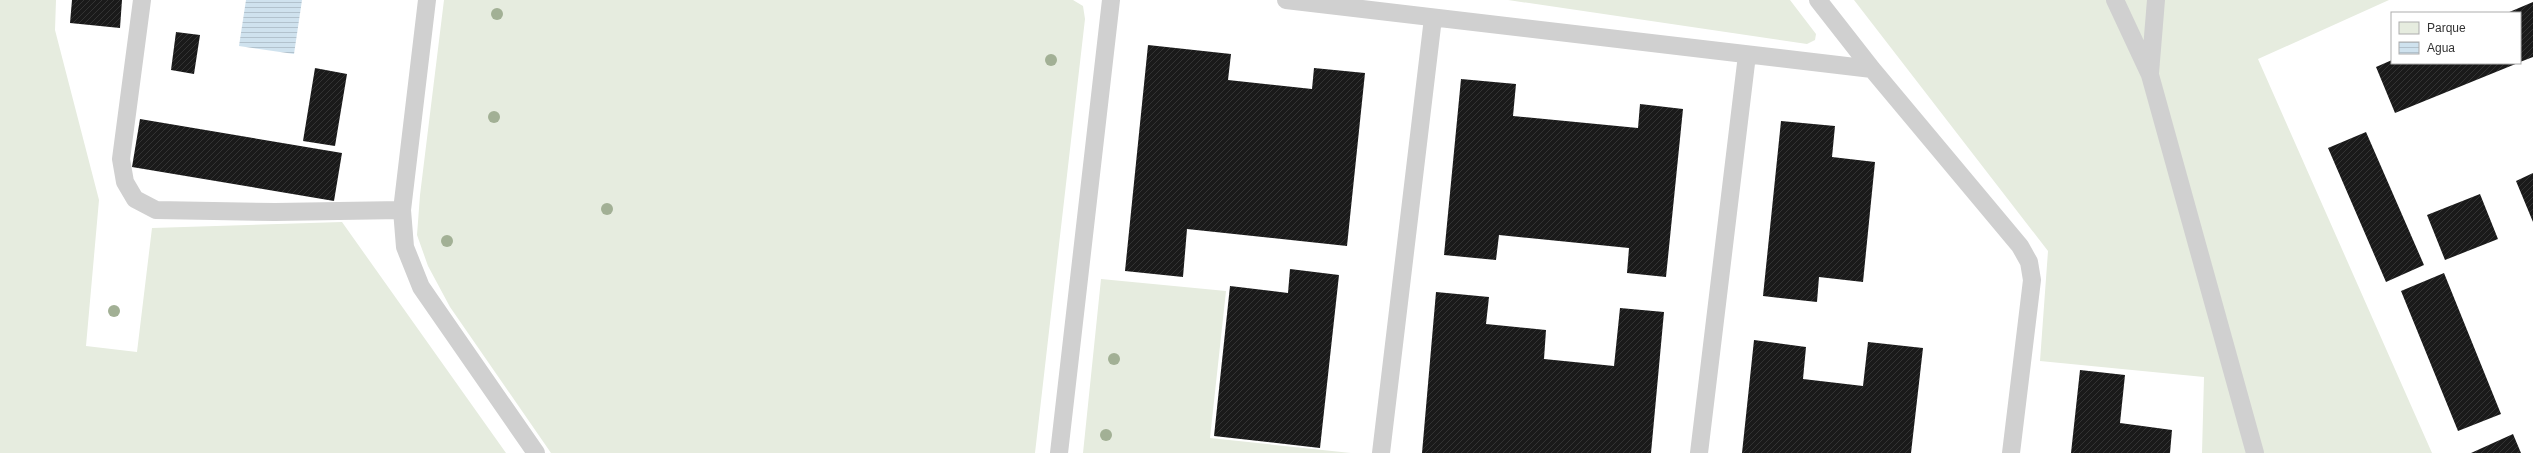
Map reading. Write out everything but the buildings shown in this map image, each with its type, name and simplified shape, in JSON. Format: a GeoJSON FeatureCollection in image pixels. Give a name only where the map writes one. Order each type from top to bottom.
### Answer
{"type":"FeatureCollection","features":[{"type":"Feature","properties":{"kind":"lane"},"geometry":{"type":"LineString","coordinates":[[142,0],[121,159],[125,182],[135,199],[156,210],[275,212],[402,210]]}},
{"type":"Feature","properties":{"kind":"lane"},"geometry":{"type":"LineString","coordinates":[[427,0],[402,210],[405,247],[421,287],[536,453]]}},
{"type":"Feature","properties":{"kind":"lane"},"geometry":{"type":"LineString","coordinates":[[1059,453],[1111,0]]}},
{"type":"Feature","properties":{"kind":"lane"},"geometry":{"type":"LineString","coordinates":[[1286,0],[1872,69]]}},
{"type":"Feature","properties":{"kind":"lane"},"geometry":{"type":"LineString","coordinates":[[1818,0],[1872,69],[2020,246],[2029,262],[2031,299],[2011,453]]}},
{"type":"Feature","properties":{"kind":"lane"},"geometry":{"type":"LineString","coordinates":[[2115,0],[2150,75],[2254,453]]}},
{"type":"Feature","properties":{"kind":"lane"},"geometry":{"type":"LineString","coordinates":[[2150,75],[2156,0]]}},
{"type":"Feature","properties":{"kind":"lane"},"geometry":{"type":"LineString","coordinates":[[1381,453],[1433,18]]}},
{"type":"Feature","properties":{"kind":"lane"},"geometry":{"type":"LineString","coordinates":[[1699,453],[1748,55]]}},
{"type":"Feature","properties":{"kind":"green space"},"geometry":{"type":"Polygon","coordinates":[[[0,0],[56,0],[55,30],[99,200],[86,346],[137,352],[152,228],[342,222],[506,453],[0,453],[0,0]]]}},
{"type":"Feature","properties":{"kind":"green space"},"geometry":{"type":"Polygon","coordinates":[[[444,0],[1073,0],[1083,6],[1085,19],[1035,453],[551,453],[450,307],[428,266],[417,235],[420,195],[444,0]]]}},
{"type":"Feature","properties":{"kind":"green space"},"geometry":{"type":"Polygon","coordinates":[[[1508,0],[1790,0],[1816,34],[1815,40],[1807,44],[1508,0]]]}},
{"type":"Feature","properties":{"kind":"green space"},"geometry":{"type":"Polygon","coordinates":[[[1854,0],[2389,0],[2258,59],[2432,453],[2202,453],[2204,377],[2040,361],[2048,251],[1854,0]]]}},
{"type":"Feature","properties":{"kind":"green space"},"geometry":{"type":"Polygon","coordinates":[[[1101,279],[1226,291],[1210,438],[1351,453],[1083,453],[1101,279]]]}},
{"type":"Feature","properties":{"kind":"water"},"geometry":{"type":"Polygon","coordinates":[[[246,0],[302,0],[294,54],[239,46],[246,0]]]}}]}
